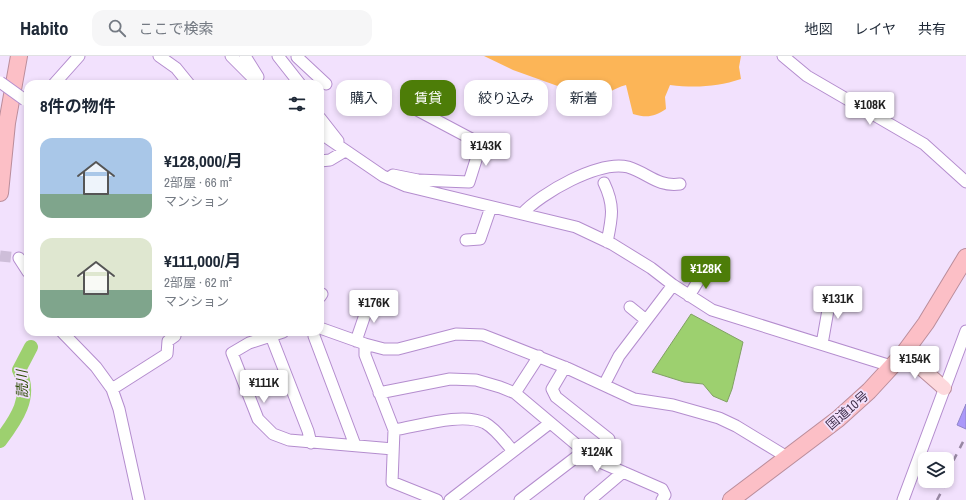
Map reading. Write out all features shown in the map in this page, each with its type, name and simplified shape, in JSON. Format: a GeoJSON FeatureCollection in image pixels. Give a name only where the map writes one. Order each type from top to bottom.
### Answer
{"type":"FeatureCollection","features":[{"type":"Feature","properties":{"kind":"highway"},"geometry":{"type":"LineString","coordinates":[[0,193],[7,123],[18,56]]}},
{"type":"Feature","properties":{"kind":"highway","name":"国道10号"},"geometry":{"type":"LineString","coordinates":[[731,500],[838,419],[869,391],[904,353],[926,323],[966,258]]}},
{"type":"Feature","properties":{"kind":"main road"},"geometry":{"type":"LineString","coordinates":[[904,353],[944,388]]}},
{"type":"Feature","properties":{"kind":"street"},"geometry":{"type":"LineString","coordinates":[[58,80],[79,56]]}},
{"type":"Feature","properties":{"kind":"street"},"geometry":{"type":"LineString","coordinates":[[159,56],[176,68],[186,80]]}},
{"type":"Feature","properties":{"kind":"street"},"geometry":{"type":"LineString","coordinates":[[231,56],[255,80]]}},
{"type":"Feature","properties":{"kind":"street"},"geometry":{"type":"LineString","coordinates":[[245,56],[258,76],[258,80]]}},
{"type":"Feature","properties":{"kind":"street"},"geometry":{"type":"LineString","coordinates":[[278,56],[298,80]]}},
{"type":"Feature","properties":{"kind":"street"},"geometry":{"type":"LineString","coordinates":[[297,56],[300,80]]}},
{"type":"Feature","properties":{"kind":"street"},"geometry":{"type":"LineString","coordinates":[[297,56],[322,80]]}},
{"type":"Feature","properties":{"kind":"street"},"geometry":{"type":"LineString","coordinates":[[783,56],[807,76],[924,144],[966,182]]}},
{"type":"Feature","properties":{"kind":"street"},"geometry":{"type":"LineString","coordinates":[[0,82],[24,100]]}},
{"type":"Feature","properties":{"kind":"street"},"geometry":{"type":"LineString","coordinates":[[388,178],[394,175],[418,180],[469,182],[481,144],[428,116]]}},
{"type":"Feature","properties":{"kind":"street"},"geometry":{"type":"LineString","coordinates":[[324,123],[345,151]]}},
{"type":"Feature","properties":{"kind":"street"},"geometry":{"type":"LineString","coordinates":[[324,136],[388,178],[406,186],[576,227],[607,242],[651,268],[673,285],[712,310],[891,366]]}},
{"type":"Feature","properties":{"kind":"street"},"geometry":{"type":"LineString","coordinates":[[324,161],[330,160],[345,151]]}},
{"type":"Feature","properties":{"kind":"street"},"geometry":{"type":"LineString","coordinates":[[522,214],[529,206],[544,196],[582,174],[596,169],[612,166],[628,167],[663,184],[680,184]]}},
{"type":"Feature","properties":{"kind":"street"},"geometry":{"type":"LineString","coordinates":[[604,183],[610,195],[613,209],[607,242]]}},
{"type":"Feature","properties":{"kind":"street"},"geometry":{"type":"LineString","coordinates":[[466,240],[480,239],[491,207]]}},
{"type":"Feature","properties":{"kind":"street"},"geometry":{"type":"LineString","coordinates":[[19,258],[24,266]]}},
{"type":"Feature","properties":{"kind":"street"},"geometry":{"type":"LineString","coordinates":[[690,296],[703,273]]}},
{"type":"Feature","properties":{"kind":"street"},"geometry":{"type":"LineString","coordinates":[[604,385],[619,356],[673,285]]}},
{"type":"Feature","properties":{"kind":"street"},"geometry":{"type":"LineString","coordinates":[[822,344],[831,293]]}},
{"type":"Feature","properties":{"kind":"street"},"geometry":{"type":"LineString","coordinates":[[370,300],[361,343],[379,394],[394,430],[392,482],[437,500]]}},
{"type":"Feature","properties":{"kind":"street"},"geometry":{"type":"LineString","coordinates":[[630,307],[646,320]]}},
{"type":"Feature","properties":{"kind":"street"},"geometry":{"type":"LineString","coordinates":[[324,329],[361,343],[384,349],[398,349],[456,334],[472,333],[497,339],[565,367],[634,399],[672,405],[719,418],[736,426],[787,457]]}},
{"type":"Feature","properties":{"kind":"street"},"geometry":{"type":"LineString","coordinates":[[904,500],[966,331]]}},
{"type":"Feature","properties":{"kind":"street"},"geometry":{"type":"LineString","coordinates":[[66,336],[96,367],[112,389],[119,409],[139,500]]}},
{"type":"Feature","properties":{"kind":"street"},"geometry":{"type":"LineString","coordinates":[[112,389],[167,354],[168,341],[175,336]]}},
{"type":"Feature","properties":{"kind":"street"},"geometry":{"type":"LineString","coordinates":[[311,443],[308,431],[271,336],[235,350],[232,355],[258,419],[273,434],[281,438],[311,443],[393,449]]}},
{"type":"Feature","properties":{"kind":"street"},"geometry":{"type":"LineString","coordinates":[[314,336],[355,446]]}},
{"type":"Feature","properties":{"kind":"street"},"geometry":{"type":"LineString","coordinates":[[515,393],[539,356]]}},
{"type":"Feature","properties":{"kind":"street"},"geometry":{"type":"LineString","coordinates":[[565,367],[552,389],[556,397],[609,439]]}},
{"type":"Feature","properties":{"kind":"street"},"geometry":{"type":"LineString","coordinates":[[379,394],[450,379],[464,379],[500,387],[515,393],[584,451],[600,462],[662,488],[665,495],[662,500]]}},
{"type":"Feature","properties":{"kind":"street"},"geometry":{"type":"LineString","coordinates":[[394,430],[456,419],[471,420],[485,423],[496,432],[513,451]]}},
{"type":"Feature","properties":{"kind":"street"},"geometry":{"type":"LineString","coordinates":[[450,500],[550,423]]}},
{"type":"Feature","properties":{"kind":"street"},"geometry":{"type":"LineString","coordinates":[[520,500],[584,451]]}},
{"type":"Feature","properties":{"kind":"street"},"geometry":{"type":"LineString","coordinates":[[590,500],[623,472]]}},
{"type":"Feature","properties":{"kind":"shaded area"},"geometry":{"type":"Polygon","coordinates":[[[484,56],[741,56],[739,67],[741,79],[723,84],[706,86],[670,85],[665,97],[666,109],[658,114],[650,116],[633,114],[626,85],[612,91],[612,80],[556,80],[556,85],[548,83],[548,80],[541,80],[513,70],[484,56]]]}},
{"type":"Feature","properties":{"kind":"shaded area"},"geometry":{"type":"Polygon","coordinates":[[[691,314],[743,342],[732,389],[727,402],[713,396],[703,384],[684,382],[652,372],[691,314]]]}},
{"type":"Feature","properties":{"kind":"building"},"geometry":{"type":"Polygon","coordinates":[[[966,404],[966,429],[957,425],[966,404]]]}},
{"type":"Feature","properties":{"kind":"waterway","name":"読川"},"geometry":{"type":"LineString","coordinates":[[0,441],[12,425],[21,407],[24,389],[23,380],[19,370],[31,347]]}},
{"type":"Feature","properties":{"kind":"tunnel"},"geometry":{"type":"LineString","coordinates":[[0,256],[19,258]]}},
{"type":"Feature","properties":{"kind":"railway"},"geometry":{"type":"LineString","coordinates":[[954,459],[966,436]]}},
{"type":"Feature","properties":{"kind":"railway"},"geometry":{"type":"LineString","coordinates":[[937,500],[943,488]]}}]}
